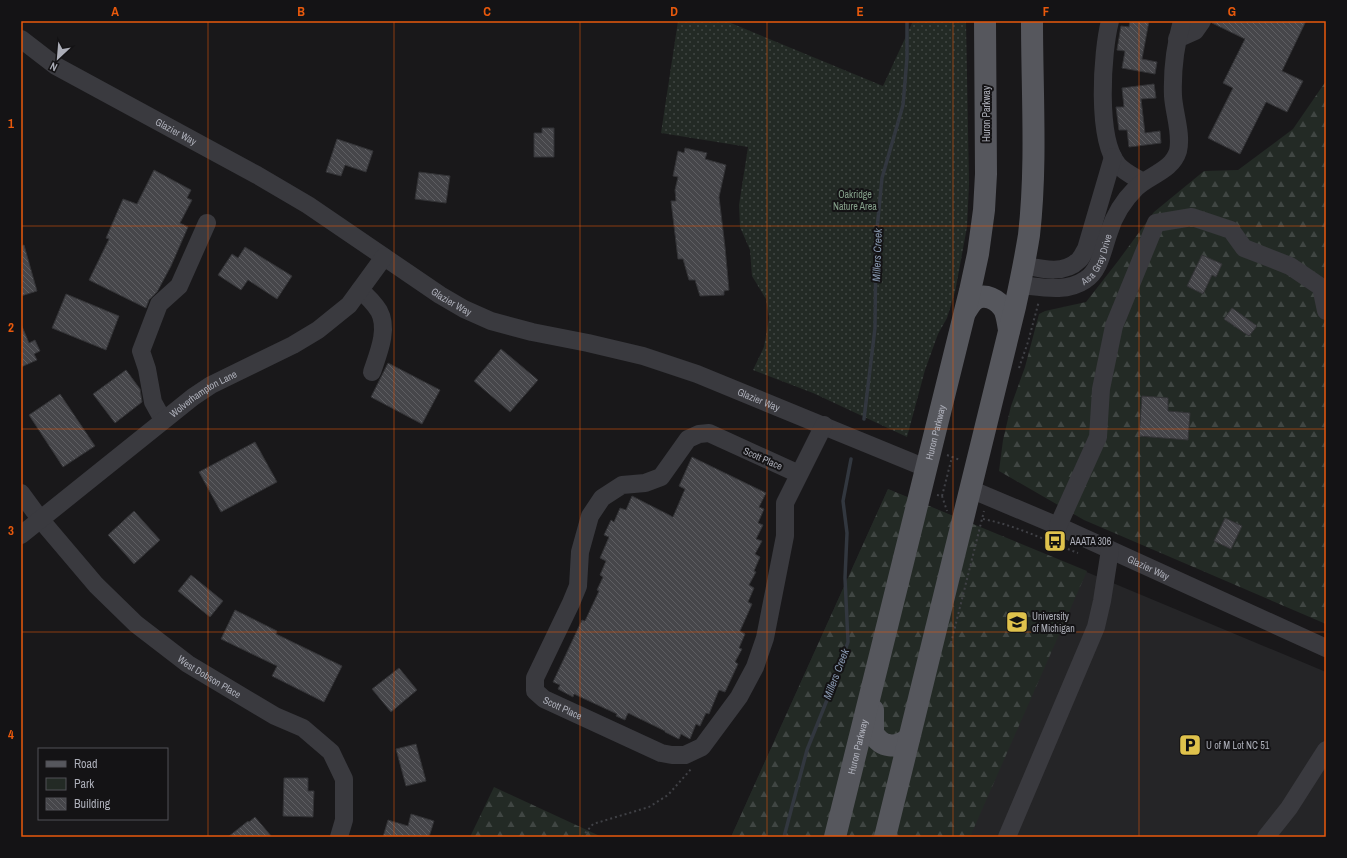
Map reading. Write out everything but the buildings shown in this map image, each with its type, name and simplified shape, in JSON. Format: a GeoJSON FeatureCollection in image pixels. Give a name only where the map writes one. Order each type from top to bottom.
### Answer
{"type":"FeatureCollection","features":[{"type":"Feature","properties":{"kind":"main road","name":"Huron Parkway"},"geometry":{"type":"LineString","coordinates":[[835,837],[966,311],[978,254],[984,210],[986,174],[985,21]]}},
{"type":"Feature","properties":{"kind":"main road"},"geometry":{"type":"LineString","coordinates":[[885,837],[1022,275],[1029,235],[1033,167],[1032,21]]}},
{"type":"Feature","properties":{"kind":"main road"},"geometry":{"type":"LineString","coordinates":[[966,311],[978,298],[992,298],[1002,306],[1009,330]]}},
{"type":"Feature","properties":{"kind":"main road"},"geometry":{"type":"LineString","coordinates":[[876,675],[872,727],[873,733],[879,741],[890,745],[900,744],[909,738]]}},
{"type":"Feature","properties":{"kind":"street"},"geometry":{"type":"LineString","coordinates":[[1110,21],[1104,56],[1102,92],[1106,129],[1113,158],[1117,164],[1123,170],[1143,182]]}},
{"type":"Feature","properties":{"kind":"street","name":"Asa Gray Drive"},"geometry":{"type":"LineString","coordinates":[[1022,275],[1060,288],[1076,286],[1087,279],[1093,273],[1099,262],[1109,231],[1122,205],[1143,182],[1166,169],[1173,161],[1178,150],[1178,137],[1173,97],[1174,54],[1182,21]]}},
{"type":"Feature","properties":{"kind":"street"},"geometry":{"type":"LineString","coordinates":[[1177,39],[1195,30],[1202,21]]}},
{"type":"Feature","properties":{"kind":"street","name":"Glazier Way"},"geometry":{"type":"LineString","coordinates":[[21,39],[56,66],[257,174],[308,205],[464,309],[491,321],[532,332],[643,356],[697,374],[926,468]]}},
{"type":"Feature","properties":{"kind":"street","name":"Asa Gray Drive"},"geometry":{"type":"LineString","coordinates":[[1022,275],[1044,269],[1060,270],[1071,266],[1080,259],[1086,249],[1113,158]]}},
{"type":"Feature","properties":{"kind":"street"},"geometry":{"type":"LineString","coordinates":[[1058,526],[1098,437],[1101,389],[1114,326],[1156,223],[1192,217],[1231,230],[1244,248],[1290,266],[1321,287],[1326,311]]}},
{"type":"Feature","properties":{"kind":"street"},"geometry":{"type":"LineString","coordinates":[[163,420],[153,402],[147,369],[141,351],[159,304],[180,286],[207,223]]}},
{"type":"Feature","properties":{"kind":"street","name":"Wolverhampton Lane"},"geometry":{"type":"LineString","coordinates":[[21,535],[192,397],[210,385],[293,345],[318,330],[349,306],[384,257]]}},
{"type":"Feature","properties":{"kind":"street"},"geometry":{"type":"LineString","coordinates":[[360,290],[380,312],[383,326],[381,342],[372,372]]}},
{"type":"Feature","properties":{"kind":"street"},"geometry":{"type":"LineString","coordinates":[[702,747],[739,696],[755,667],[765,638],[785,536],[785,503],[824,425]]}},
{"type":"Feature","properties":{"kind":"street","name":"Scott Place"},"geometry":{"type":"LineString","coordinates":[[702,747],[685,755],[661,753],[544,699],[535,691],[535,678],[578,586],[580,552],[590,516],[602,498],[622,485],[645,483],[661,477],[688,439],[699,434],[709,433],[799,474]]}},
{"type":"Feature","properties":{"kind":"street","name":"Glazier Way"},"geometry":{"type":"LineString","coordinates":[[970,489],[1058,526],[1326,648]]}},
{"type":"Feature","properties":{"kind":"street","name":"West Dobson Place"},"geometry":{"type":"LineString","coordinates":[[21,492],[40,519],[96,585],[136,624],[188,664],[275,716],[303,728],[331,752],[344,779],[344,820],[339,837]]}},
{"type":"Feature","properties":{"kind":"street"},"geometry":{"type":"LineString","coordinates":[[1007,837],[1096,627],[1102,601],[1110,550]]}},
{"type":"Feature","properties":{"kind":"street"},"geometry":{"type":"LineString","coordinates":[[1266,837],[1289,808],[1326,750]]}},
{"type":"Feature","properties":{"kind":"path"},"geometry":{"type":"LineString","coordinates":[[1017,370],[1028,342],[1039,303]]}},
{"type":"Feature","properties":{"kind":"path"},"geometry":{"type":"LineString","coordinates":[[943,454],[963,461]]}},
{"type":"Feature","properties":{"kind":"path"},"geometry":{"type":"LineString","coordinates":[[948,512],[942,496],[952,457]]}},
{"type":"Feature","properties":{"kind":"path"},"geometry":{"type":"LineString","coordinates":[[934,494],[942,496]]}},
{"type":"Feature","properties":{"kind":"path"},"geometry":{"type":"LineString","coordinates":[[956,628],[984,514]]}},
{"type":"Feature","properties":{"kind":"path"},"geometry":{"type":"LineString","coordinates":[[983,519],[993,521]]}},
{"type":"Feature","properties":{"kind":"path"},"geometry":{"type":"LineString","coordinates":[[582,837],[593,824],[649,807],[668,795],[694,764],[702,752],[702,747]]}},
{"type":"Feature","properties":{"kind":"shaded area","name":"University of Michigan"},"geometry":{"type":"Polygon","coordinates":[[[888,489],[1326,672],[1326,837],[731,837],[888,489]]]}},
{"type":"Feature","properties":{"kind":"green space","name":"Oakridge Nature Area"},"geometry":{"type":"Polygon","coordinates":[[[678,21],[726,21],[883,86],[913,21],[966,21],[969,184],[967,227],[955,292],[947,318],[938,334],[925,370],[907,437],[813,393],[753,370],[764,347],[769,318],[766,299],[752,276],[750,250],[740,227],[739,205],[748,147],[661,133],[678,21]]]}},
{"type":"Feature","properties":{"kind":"green space"},"geometry":{"type":"Polygon","coordinates":[[[1326,81],[1326,624],[1084,520],[999,471],[1003,440],[1011,406],[1025,367],[1039,314],[1045,311],[1086,302],[1154,212],[1204,171],[1238,170],[1293,129],[1326,81]]]}},
{"type":"Feature","properties":{"kind":"green space"},"geometry":{"type":"Polygon","coordinates":[[[888,489],[1087,571],[970,837],[731,837],[888,489]]]}},
{"type":"Feature","properties":{"kind":"green space"},"geometry":{"type":"Polygon","coordinates":[[[494,787],[602,837],[470,837],[494,787]]]}},
{"type":"Feature","properties":{"kind":"waterway","name":"Millers Creek"},"geometry":{"type":"LineString","coordinates":[[864,419],[875,328],[876,239],[882,178],[903,105],[907,58],[907,21]]}},
{"type":"Feature","properties":{"kind":"waterway","name":"Millers Creek"},"geometry":{"type":"LineString","coordinates":[[784,837],[807,750],[848,642],[845,578],[847,533],[843,501],[851,459]]}},
{"type":"Feature","properties":{"kind":"place","name":"AAATA 306"},"geometry":{"type":"Point","coordinates":[1055,541]}},
{"type":"Feature","properties":{"kind":"place","name":"University of Michigan"},"geometry":{"type":"Point","coordinates":[1017,622]}},
{"type":"Feature","properties":{"kind":"place","name":"U of M Lot NC 51"},"geometry":{"type":"Point","coordinates":[1190,745]}}]}
